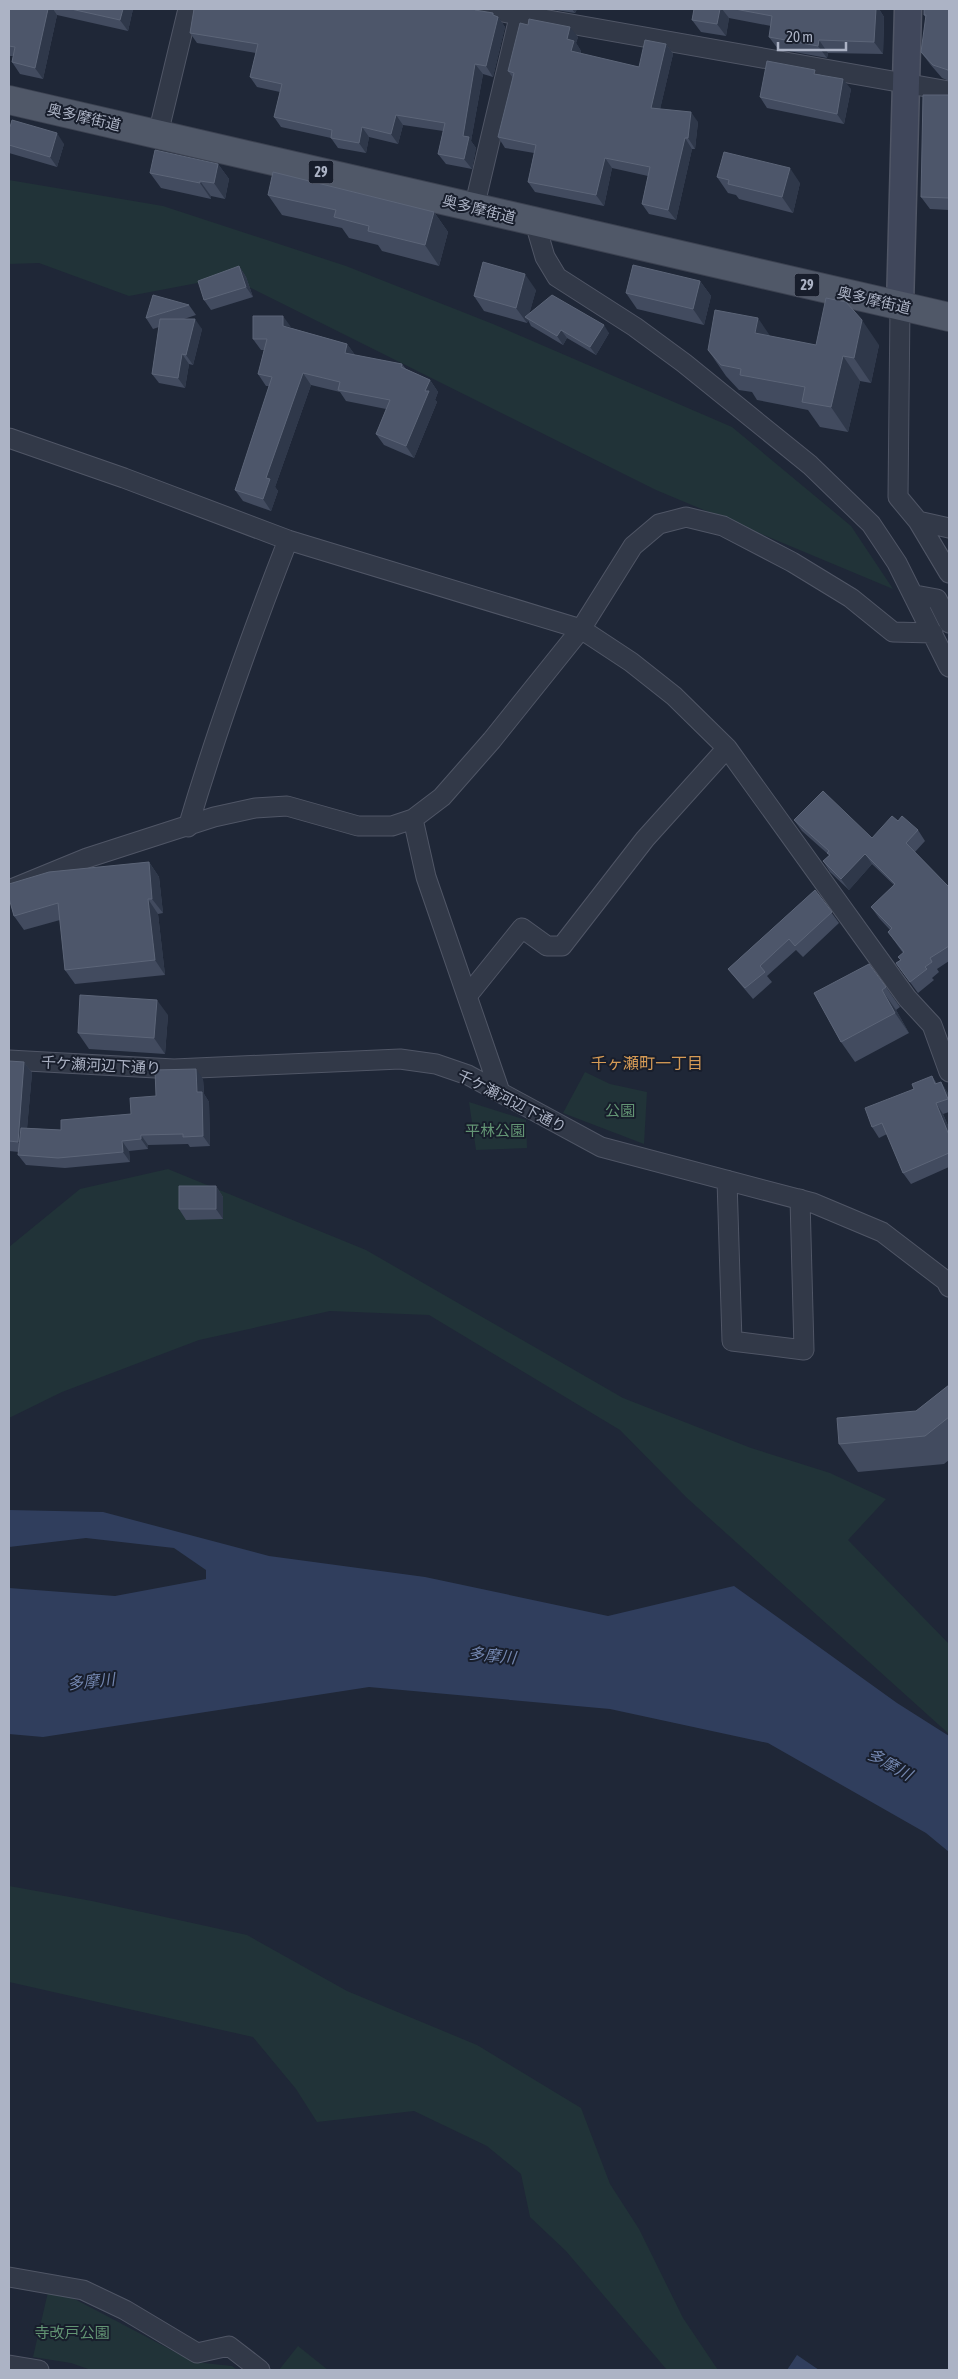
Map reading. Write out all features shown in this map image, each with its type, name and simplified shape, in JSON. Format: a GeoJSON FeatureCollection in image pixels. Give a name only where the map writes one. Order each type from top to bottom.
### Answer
{"type":"FeatureCollection","features":[{"type":"Feature","properties":{"kind":"main road","name":"奥多摩街道"},"geometry":{"type":"LineString","coordinates":[[9,100],[534,223],[949,317]]}},
{"type":"Feature","properties":{"kind":"street"},"geometry":{"type":"LineString","coordinates":[[158,134],[188,9]]}},
{"type":"Feature","properties":{"kind":"street"},"geometry":{"type":"LineString","coordinates":[[486,9],[520,12],[949,91]]}},
{"type":"Feature","properties":{"kind":"street"},"geometry":{"type":"LineString","coordinates":[[908,9],[900,306],[898,498],[918,521],[949,573]]}},
{"type":"Feature","properties":{"kind":"street"},"geometry":{"type":"LineString","coordinates":[[474,208],[520,12]]}},
{"type":"Feature","properties":{"kind":"street"},"geometry":{"type":"LineString","coordinates":[[534,223],[545,257],[558,276],[635,327],[684,363],[810,465],[871,524],[898,562],[949,667]]}},
{"type":"Feature","properties":{"kind":"street"},"geometry":{"type":"LineString","coordinates":[[9,438],[124,478],[288,540],[581,629],[631,662],[674,696],[727,748],[896,983],[932,1025],[949,1072]]}},
{"type":"Feature","properties":{"kind":"street"},"geometry":{"type":"LineString","coordinates":[[9,890],[87,858],[188,827],[214,817],[255,808],[279,807],[323,815],[358,826],[392,826],[413,819],[448,790],[492,740],[581,629],[634,546],[659,524],[686,517],[723,526],[792,562],[851,598],[893,632],[932,633]]}},
{"type":"Feature","properties":{"kind":"street"},"geometry":{"type":"LineString","coordinates":[[918,521],[949,528]]}},
{"type":"Feature","properties":{"kind":"street"},"geometry":{"type":"LineString","coordinates":[[188,827],[242,659],[288,540]]}},
{"type":"Feature","properties":{"kind":"street"},"geometry":{"type":"LineString","coordinates":[[915,595],[937,599],[949,623]]}},
{"type":"Feature","properties":{"kind":"street"},"geometry":{"type":"LineString","coordinates":[[468,995],[522,928],[547,946],[562,946],[645,839],[727,748]]}},
{"type":"Feature","properties":{"kind":"street"},"geometry":{"type":"LineString","coordinates":[[413,819],[426,877],[500,1092]]}},
{"type":"Feature","properties":{"kind":"street","name":"千ケ瀬河辺下通り"},"geometry":{"type":"LineString","coordinates":[[9,1060],[174,1069],[400,1059],[436,1064],[468,1075],[600,1147],[813,1202],[882,1232],[948,1282]]}},
{"type":"Feature","properties":{"kind":"street"},"geometry":{"type":"LineString","coordinates":[[727,1180],[732,1341],[804,1350],[800,1199]]}},
{"type":"Feature","properties":{"kind":"street"},"geometry":{"type":"LineString","coordinates":[[9,2277],[83,2290],[125,2310],[197,2353],[229,2346],[260,2370]]}},
{"type":"Feature","properties":{"kind":"street"},"geometry":{"type":"LineString","coordinates":[[9,2365],[39,2370]]}},
{"type":"Feature","properties":{"kind":"green space"},"geometry":{"type":"Polygon","coordinates":[[[9,180],[163,206],[346,266],[493,324],[732,427],[851,526],[893,589],[656,490],[229,277],[129,296],[39,263],[9,264],[9,180]]]}},
{"type":"Feature","properties":{"kind":"green space","name":"公園"},"geometry":{"type":"Polygon","coordinates":[[[585,1072],[610,1084],[647,1092],[644,1144],[563,1113],[585,1072]]]}},
{"type":"Feature","properties":{"kind":"green space","name":"平林公園"},"geometry":{"type":"Polygon","coordinates":[[[469,1102],[526,1120],[527,1148],[476,1150],[469,1102]]]}},
{"type":"Feature","properties":{"kind":"green space"},"geometry":{"type":"Polygon","coordinates":[[[168,1169],[366,1250],[623,1398],[751,1448],[830,1473],[886,1499],[848,1540],[949,1644],[949,1734],[687,1498],[620,1430],[429,1315],[330,1311],[199,1340],[62,1392],[9,1418],[9,1247],[80,1189],[168,1169]]]}},
{"type":"Feature","properties":{"kind":"green space"},"geometry":{"type":"Polygon","coordinates":[[[9,1886],[92,1901],[247,1935],[347,1991],[477,2045],[581,2108],[610,2184],[639,2229],[683,2318],[718,2370],[667,2370],[566,2251],[530,2217],[521,2174],[487,2146],[414,2111],[317,2122],[296,2089],[253,2037],[9,1982],[9,1886]]]}},
{"type":"Feature","properties":{"kind":"green space","name":"寺改戸公園"},"geometry":{"type":"Polygon","coordinates":[[[48,2292],[67,2295],[194,2362],[232,2366],[237,2370],[91,2370],[71,2363],[33,2357],[48,2292]]]}},
{"type":"Feature","properties":{"kind":"green space"},"geometry":{"type":"Polygon","coordinates":[[[298,2346],[328,2370],[279,2370],[298,2346]]]}},
{"type":"Feature","properties":{"kind":"water","name":"多摩川"},"geometry":{"type":"Polygon","coordinates":[[[9,1510],[103,1512],[269,1556],[425,1577],[608,1616],[734,1586],[897,1703],[949,1736],[949,1852],[926,1833],[768,1743],[610,1709],[369,1687],[43,1737],[9,1734],[9,1588],[115,1596],[206,1579],[206,1570],[174,1548],[86,1538],[9,1547],[9,1510]]]}},
{"type":"Feature","properties":{"kind":"water"},"geometry":{"type":"Polygon","coordinates":[[[797,2355],[819,2370],[787,2370],[797,2355]]]}},
{"type":"Feature","properties":{"kind":"building"},"geometry":{"type":"Polygon","coordinates":[[[9,9],[48,9],[35,68],[12,62],[15,47],[9,46],[9,9]]]}},
{"type":"Feature","properties":{"kind":"building"},"geometry":{"type":"Polygon","coordinates":[[[71,9],[123,9],[120,20],[71,9]]]}},
{"type":"Feature","properties":{"kind":"building"},"geometry":{"type":"Polygon","coordinates":[[[194,9],[474,9],[493,13],[493,15],[498,17],[486,66],[475,64],[463,136],[469,137],[464,159],[438,154],[445,123],[396,115],[391,134],[362,127],[359,143],[331,138],[332,130],[274,117],[282,84],[250,77],[258,44],[190,33],[194,9]]]}},
{"type":"Feature","properties":{"kind":"building"},"geometry":{"type":"Polygon","coordinates":[[[694,9],[720,9],[717,24],[692,20],[694,9]]]}},
{"type":"Feature","properties":{"kind":"building"},"geometry":{"type":"Polygon","coordinates":[[[735,9],[876,9],[874,42],[819,40],[818,46],[769,37],[772,16],[735,9]]]}},
{"type":"Feature","properties":{"kind":"building"},"geometry":{"type":"Polygon","coordinates":[[[924,9],[949,9],[949,73],[948,70],[933,65],[921,52],[926,15],[924,15],[924,9]]]}},
{"type":"Feature","properties":{"kind":"building"},"geometry":{"type":"Polygon","coordinates":[[[529,19],[570,27],[567,39],[574,41],[571,51],[639,67],[645,40],[666,44],[651,108],[691,112],[688,138],[685,138],[668,210],[642,204],[650,167],[605,158],[596,195],[528,182],[536,145],[498,137],[514,73],[508,71],[520,23],[528,25],[529,19]]]}},
{"type":"Feature","properties":{"kind":"building"},"geometry":{"type":"Polygon","coordinates":[[[767,61],[815,70],[814,74],[843,79],[837,114],[760,97],[767,61]]]}},
{"type":"Feature","properties":{"kind":"building"},"geometry":{"type":"Polygon","coordinates":[[[923,95],[949,95],[949,198],[921,197],[923,95]]]}},
{"type":"Feature","properties":{"kind":"building"},"geometry":{"type":"Polygon","coordinates":[[[12,120],[57,133],[50,157],[9,145],[9,126],[12,120]]]}},
{"type":"Feature","properties":{"kind":"building"},"geometry":{"type":"Polygon","coordinates":[[[155,150],[218,164],[214,183],[200,181],[200,183],[150,173],[155,150]]]}},
{"type":"Feature","properties":{"kind":"building"},"geometry":{"type":"Polygon","coordinates":[[[724,152],[790,168],[782,197],[728,184],[729,180],[717,177],[724,152]]]}},
{"type":"Feature","properties":{"kind":"building"},"geometry":{"type":"Polygon","coordinates":[[[273,172],[434,212],[425,245],[368,231],[369,226],[334,217],[336,210],[268,195],[273,172]]]}},
{"type":"Feature","properties":{"kind":"building"},"geometry":{"type":"Polygon","coordinates":[[[483,262],[525,274],[516,308],[474,296],[483,262]]]}},
{"type":"Feature","properties":{"kind":"building"},"geometry":{"type":"Polygon","coordinates":[[[633,265],[700,281],[693,309],[626,293],[633,265]]]}},
{"type":"Feature","properties":{"kind":"building"},"geometry":{"type":"Polygon","coordinates":[[[239,266],[246,287],[204,300],[198,281],[239,266]]]}},
{"type":"Feature","properties":{"kind":"building"},"geometry":{"type":"Polygon","coordinates":[[[153,295],[189,305],[146,318],[153,295]]]}},
{"type":"Feature","properties":{"kind":"building"},"geometry":{"type":"Polygon","coordinates":[[[552,295],[604,325],[590,347],[561,330],[557,336],[525,317],[552,295]]]}},
{"type":"Feature","properties":{"kind":"building"},"geometry":{"type":"Polygon","coordinates":[[[826,298],[846,302],[862,320],[854,358],[843,356],[831,407],[802,402],[805,387],[740,375],[741,369],[721,365],[708,350],[715,310],[758,318],[755,333],[816,345],[826,298]]]}},
{"type":"Feature","properties":{"kind":"building"},"geometry":{"type":"Polygon","coordinates":[[[253,316],[283,316],[283,326],[347,344],[345,353],[402,364],[401,367],[430,380],[425,391],[429,391],[406,446],[376,434],[390,400],[338,390],[340,382],[303,373],[266,478],[270,479],[263,499],[235,490],[272,377],[258,374],[267,339],[253,339],[253,316]]]}},
{"type":"Feature","properties":{"kind":"building"},"geometry":{"type":"Polygon","coordinates":[[[160,319],[195,319],[186,355],[182,354],[178,378],[152,374],[160,319]]]}},
{"type":"Feature","properties":{"kind":"building"},"geometry":{"type":"Polygon","coordinates":[[[823,791],[872,838],[892,816],[898,821],[902,816],[918,830],[906,843],[949,887],[949,946],[930,958],[932,962],[925,967],[927,969],[910,982],[896,963],[901,960],[898,957],[904,952],[888,932],[892,928],[871,907],[895,884],[865,854],[841,879],[823,861],[830,855],[827,853],[829,851],[794,820],[823,791]]]}},
{"type":"Feature","properties":{"kind":"building"},"geometry":{"type":"Polygon","coordinates":[[[149,862],[152,899],[148,899],[155,960],[65,970],[58,903],[14,916],[9,898],[9,884],[49,872],[149,862]]]}},
{"type":"Feature","properties":{"kind":"building"},"geometry":{"type":"Polygon","coordinates":[[[815,890],[832,912],[795,946],[789,939],[760,966],[765,972],[745,988],[728,969],[815,890]]]}},
{"type":"Feature","properties":{"kind":"building"},"geometry":{"type":"Polygon","coordinates":[[[869,964],[886,987],[882,990],[895,1013],[841,1042],[814,993],[869,964]]]}},
{"type":"Feature","properties":{"kind":"building"},"geometry":{"type":"Polygon","coordinates":[[[80,995],[157,1000],[154,1038],[78,1033],[80,995]]]}},
{"type":"Feature","properties":{"kind":"building"},"geometry":{"type":"Polygon","coordinates":[[[9,1061],[24,1062],[18,1142],[9,1141],[9,1061]]]}},
{"type":"Feature","properties":{"kind":"building"},"geometry":{"type":"Polygon","coordinates":[[[196,1069],[197,1092],[202,1092],[203,1136],[183,1137],[183,1134],[141,1135],[141,1139],[122,1141],[123,1152],[58,1158],[18,1155],[21,1128],[61,1130],[61,1120],[131,1114],[130,1098],[156,1096],[155,1070],[196,1069]]]}},
{"type":"Feature","properties":{"kind":"building"},"geometry":{"type":"Polygon","coordinates":[[[932,1076],[935,1084],[941,1082],[948,1099],[936,1103],[949,1135],[949,1153],[903,1173],[882,1123],[872,1127],[865,1108],[914,1089],[912,1084],[932,1076]]]}},
{"type":"Feature","properties":{"kind":"building"},"geometry":{"type":"Polygon","coordinates":[[[179,1186],[216,1186],[216,1209],[179,1209],[179,1186]]]}},
{"type":"Feature","properties":{"kind":"building"},"geometry":{"type":"Polygon","coordinates":[[[949,1385],[949,1417],[925,1436],[839,1444],[837,1418],[916,1411],[949,1385]]]}},
{"type":"Feature","properties":{"kind":"district","name":"千ヶ瀬町一丁目"},"geometry":{"type":"Point","coordinates":[647,1063]}}]}
